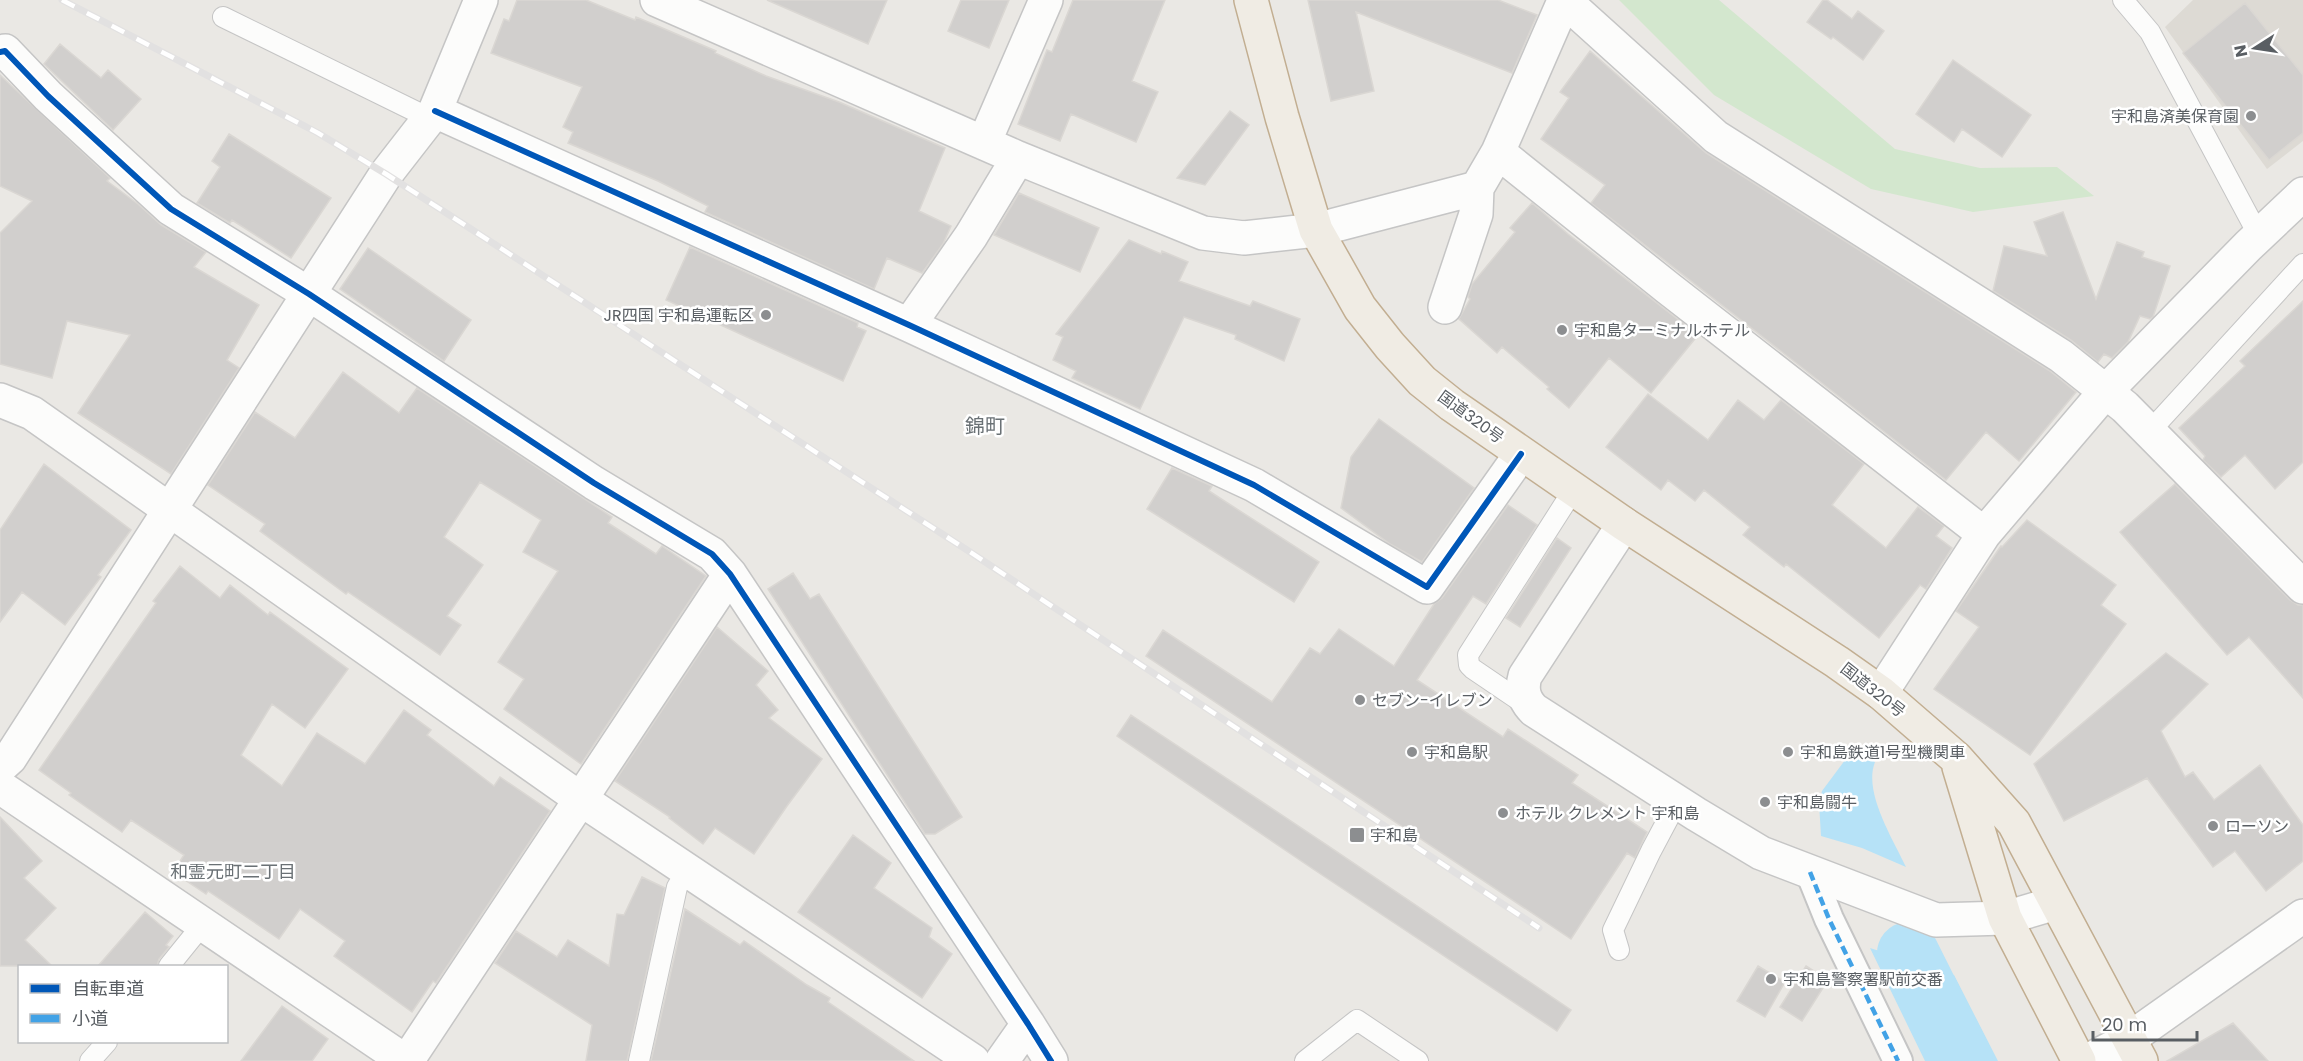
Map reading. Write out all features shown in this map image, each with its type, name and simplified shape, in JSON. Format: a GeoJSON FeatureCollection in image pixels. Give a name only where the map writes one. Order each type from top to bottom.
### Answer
{"type":"FeatureCollection","features":[{"type":"Feature","properties":{"kind":"highway","name":"国道320号"},"geometry":{"type":"LineString","coordinates":[[1251,0],[1282,117],[1316,230],[1360,308],[1398,355],[1422,381],[1452,405],[1624,524],[1837,662],[1881,693],[1956,758],[2014,823],[2135,1050]]}},
{"type":"Feature","properties":{"kind":"highway"},"geometry":{"type":"LineString","coordinates":[[1956,758],[2005,918],[2079,1061]]}},
{"type":"Feature","properties":{"kind":"street"},"geometry":{"type":"LineString","coordinates":[[0,767],[10,758],[386,174],[432,114],[481,0]]}},
{"type":"Feature","properties":{"kind":"street"},"geometry":{"type":"LineString","coordinates":[[657,0],[1018,158],[1203,232],[1244,238],[1316,230],[1477,188]]}},
{"type":"Feature","properties":{"kind":"street"},"geometry":{"type":"LineString","coordinates":[[984,143],[1046,0]]}},
{"type":"Feature","properties":{"kind":"street"},"geometry":{"type":"LineString","coordinates":[[1445,307],[1476,214],[1477,188],[1498,152],[1564,0],[1716,137],[2061,356],[2132,414],[2303,588]]}},
{"type":"Feature","properties":{"kind":"street"},"geometry":{"type":"LineString","coordinates":[[0,52],[5,51],[48,96],[171,209],[309,294],[594,483],[712,554],[730,574],[1051,1061]]}},
{"type":"Feature","properties":{"kind":"street"},"geometry":{"type":"LineString","coordinates":[[432,114],[909,325],[1254,485],[1427,587],[1521,454]]}},
{"type":"Feature","properties":{"kind":"street"},"geometry":{"type":"LineString","coordinates":[[1498,152],[1668,288],[1984,534]]}},
{"type":"Feature","properties":{"kind":"street"},"geometry":{"type":"LineString","coordinates":[[909,325],[971,236],[1018,158]]}},
{"type":"Feature","properties":{"kind":"street"},"geometry":{"type":"LineString","coordinates":[[1881,693],[1984,534],[2132,414],[2259,236],[2303,194]]}},
{"type":"Feature","properties":{"kind":"street"},"geometry":{"type":"LineString","coordinates":[[0,400],[32,413],[582,800],[973,1061]]}},
{"type":"Feature","properties":{"kind":"street"},"geometry":{"type":"LineString","coordinates":[[1624,524],[1525,676],[1522,686],[1527,704],[1761,854],[1936,920],[2005,918],[2056,903]]}},
{"type":"Feature","properties":{"kind":"street"},"geometry":{"type":"LineString","coordinates":[[0,787],[406,1061],[582,800],[730,574]]}},
{"type":"Feature","properties":{"kind":"street"},"geometry":{"type":"LineString","coordinates":[[1810,872],[1829,919],[1898,1061]]}},
{"type":"Feature","properties":{"kind":"street"},"geometry":{"type":"LineString","coordinates":[[2087,1061],[2135,1050],[2303,916]]}},
{"type":"Feature","properties":{"kind":"street"},"geometry":{"type":"LineString","coordinates":[[1002,1061],[1028,1023]]}},
{"type":"Feature","properties":{"kind":"lane"},"geometry":{"type":"LineString","coordinates":[[2123,0],[2150,32],[2259,236]]}},
{"type":"Feature","properties":{"kind":"lane"},"geometry":{"type":"LineString","coordinates":[[223,17],[432,114]]}},
{"type":"Feature","properties":{"kind":"lane"},"geometry":{"type":"LineString","coordinates":[[2132,414],[2303,264]]}},
{"type":"Feature","properties":{"kind":"lane"},"geometry":{"type":"LineString","coordinates":[[1534,710],[1473,669],[1469,665],[1468,655],[1574,489]]}},
{"type":"Feature","properties":{"kind":"lane"},"geometry":{"type":"LineString","coordinates":[[1619,950],[1613,930],[1650,851],[1677,802]]}},
{"type":"Feature","properties":{"kind":"lane"},"geometry":{"type":"LineString","coordinates":[[639,1061],[676,887],[687,871]]}},
{"type":"Feature","properties":{"kind":"lane"},"geometry":{"type":"LineString","coordinates":[[170,965],[203,924]]}},
{"type":"Feature","properties":{"kind":"lane"},"geometry":{"type":"LineString","coordinates":[[1305,1061],[1357,1020],[1418,1061]]}},
{"type":"Feature","properties":{"kind":"lane"},"geometry":{"type":"LineString","coordinates":[[90,1061],[105,1043]]}},
{"type":"Feature","properties":{"kind":"shaded area"},"geometry":{"type":"Polygon","coordinates":[[[2193,0],[2303,0],[2303,141],[2267,169],[2165,27],[2193,0]]]}},
{"type":"Feature","properties":{"kind":"green space"},"geometry":{"type":"Polygon","coordinates":[[[1619,0],[1719,0],[1895,149],[1980,168],[2057,167],[2094,196],[1973,212],[1871,189],[1714,95],[1619,0]]]}},
{"type":"Feature","properties":{"kind":"water"},"geometry":{"type":"Polygon","coordinates":[[[1854,748],[1875,762],[1872,774],[1876,801],[1906,867],[1862,848],[1821,836],[1819,803],[1822,791],[1854,748]]]}},
{"type":"Feature","properties":{"kind":"water"},"geometry":{"type":"Polygon","coordinates":[[[1870,948],[1954,975],[1998,1061],[1925,1061],[1870,948]]]}},
{"type":"Feature","properties":{"kind":"building"},"geometry":{"type":"Polygon","coordinates":[[[517,0],[586,0],[635,20],[636,17],[716,51],[715,53],[766,76],[839,102],[945,148],[919,211],[951,226],[943,244],[922,273],[887,258],[874,289],[705,212],[708,206],[658,181],[568,143],[573,132],[563,127],[582,87],[491,53],[504,19],[509,21],[517,0]]]}},
{"type":"Feature","properties":{"kind":"building"},"geometry":{"type":"Polygon","coordinates":[[[767,0],[887,0],[868,44],[767,0]]]}},
{"type":"Feature","properties":{"kind":"building"},"geometry":{"type":"Polygon","coordinates":[[[961,0],[1009,0],[989,48],[948,31],[961,0]]]}},
{"type":"Feature","properties":{"kind":"building"},"geometry":{"type":"Polygon","coordinates":[[[1073,0],[1165,0],[1132,81],[1158,92],[1136,142],[1071,114],[1060,141],[1018,124],[1047,50],[1052,52],[1073,0]]]}},
{"type":"Feature","properties":{"kind":"building"},"geometry":{"type":"Polygon","coordinates":[[[1308,0],[1498,0],[1537,15],[1512,73],[1356,12],[1374,91],[1331,101],[1308,0]]]}},
{"type":"Feature","properties":{"kind":"building"},"geometry":{"type":"Polygon","coordinates":[[[1823,0],[1827,0],[1852,19],[1858,11],[1884,31],[1863,60],[1833,37],[1831,39],[1807,22],[1823,0]]]}},
{"type":"Feature","properties":{"kind":"building"},"geometry":{"type":"Polygon","coordinates":[[[2245,3],[2303,75],[2303,133],[2269,160],[2183,53],[2245,3]]]}},
{"type":"Feature","properties":{"kind":"building"},"geometry":{"type":"Polygon","coordinates":[[[60,44],[101,78],[108,70],[141,99],[113,130],[44,64],[60,44]]]}},
{"type":"Feature","properties":{"kind":"building"},"geometry":{"type":"Polygon","coordinates":[[[1590,51],[1706,153],[2050,371],[2076,392],[2019,461],[1986,432],[1946,480],[1591,203],[1605,185],[1541,139],[1569,98],[1560,92],[1590,51]]]}},
{"type":"Feature","properties":{"kind":"building"},"geometry":{"type":"Polygon","coordinates":[[[1953,60],[2031,115],[2002,157],[1962,129],[1954,142],[1916,114],[1953,60]]]}},
{"type":"Feature","properties":{"kind":"building"},"geometry":{"type":"Polygon","coordinates":[[[0,75],[110,178],[107,181],[161,225],[206,252],[194,267],[259,305],[227,360],[239,368],[171,474],[78,413],[130,335],[67,321],[52,378],[0,364],[0,233],[32,201],[0,186],[0,75]]]}},
{"type":"Feature","properties":{"kind":"building"},"geometry":{"type":"Polygon","coordinates":[[[1230,111],[1249,125],[1205,185],[1177,178],[1230,111]]]}},
{"type":"Feature","properties":{"kind":"building"},"geometry":{"type":"Polygon","coordinates":[[[229,134],[331,198],[291,258],[232,220],[230,223],[197,203],[220,167],[212,161],[229,134]]]}},
{"type":"Feature","properties":{"kind":"building"},"geometry":{"type":"Polygon","coordinates":[[[1019,193],[1099,228],[1080,272],[994,235],[1019,193]]]}},
{"type":"Feature","properties":{"kind":"building"},"geometry":{"type":"Polygon","coordinates":[[[1532,203],[1568,234],[1698,335],[1651,393],[1609,358],[1569,408],[1547,389],[1549,387],[1502,347],[1497,353],[1459,319],[1470,299],[1468,297],[1472,284],[1515,232],[1510,228],[1532,203]]]}},
{"type":"Feature","properties":{"kind":"building"},"geometry":{"type":"Polygon","coordinates":[[[2063,212],[2096,299],[2117,242],[2144,252],[2142,257],[2170,266],[2153,317],[2150,319],[2140,316],[2128,342],[2112,358],[2104,354],[2098,362],[2071,340],[1993,291],[2004,246],[2047,256],[2034,222],[2063,212]]]}},
{"type":"Feature","properties":{"kind":"building"},"geometry":{"type":"Polygon","coordinates":[[[1129,240],[1161,254],[1162,251],[1188,262],[1179,281],[1250,306],[1253,301],[1300,319],[1284,361],[1235,339],[1236,335],[1184,317],[1140,409],[1072,378],[1076,371],[1053,360],[1063,337],[1056,334],[1129,240]]]}},
{"type":"Feature","properties":{"kind":"building","name":"JR四国 宇和島運転区"},"geometry":{"type":"Polygon","coordinates":[[[690,247],[858,323],[857,327],[866,331],[843,381],[666,300],[690,247]]]}},
{"type":"Feature","properties":{"kind":"building"},"geometry":{"type":"Polygon","coordinates":[[[368,248],[471,320],[444,361],[340,289],[368,248]]]}},
{"type":"Feature","properties":{"kind":"building"},"geometry":{"type":"Polygon","coordinates":[[[2303,301],[2303,462],[2275,489],[2245,455],[2221,477],[2203,460],[2205,456],[2179,428],[2245,366],[2240,361],[2303,301]]]}},
{"type":"Feature","properties":{"kind":"building"},"geometry":{"type":"Polygon","coordinates":[[[343,372],[399,413],[417,388],[612,517],[608,523],[656,554],[662,546],[706,576],[581,764],[504,709],[524,679],[498,662],[558,571],[523,552],[541,520],[480,482],[444,537],[483,565],[447,616],[461,625],[440,655],[348,592],[346,594],[260,531],[265,524],[208,485],[255,412],[295,438],[343,372]]]}},
{"type":"Feature","properties":{"kind":"building"},"geometry":{"type":"Polygon","coordinates":[[[1648,394],[1708,440],[1738,400],[1764,420],[1781,400],[1864,464],[1832,505],[1886,548],[1918,507],[1944,526],[1936,536],[1952,548],[1926,589],[1920,585],[1879,638],[1786,564],[1784,567],[1743,535],[1750,527],[1704,490],[1695,501],[1668,480],[1661,490],[1606,447],[1648,394]]]}},
{"type":"Feature","properties":{"kind":"building"},"geometry":{"type":"Polygon","coordinates":[[[1379,419],[1474,488],[1422,562],[1390,544],[1341,508],[1351,457],[1379,419]]]}},
{"type":"Feature","properties":{"kind":"building"},"geometry":{"type":"Polygon","coordinates":[[[44,464],[131,530],[98,575],[101,577],[65,625],[22,592],[0,622],[0,530],[44,464]]]}},
{"type":"Feature","properties":{"kind":"building"},"geometry":{"type":"Polygon","coordinates":[[[1172,468],[1212,486],[1209,491],[1319,562],[1294,602],[1147,509],[1172,468]]]}},
{"type":"Feature","properties":{"kind":"building"},"geometry":{"type":"Polygon","coordinates":[[[2175,484],[2290,600],[2303,605],[2303,698],[2249,637],[2227,655],[2120,532],[2175,484]]]}},
{"type":"Feature","properties":{"kind":"building"},"geometry":{"type":"Polygon","coordinates":[[[1508,505],[1537,525],[1486,604],[1473,596],[1417,680],[1503,737],[1508,729],[1578,775],[1572,783],[1647,832],[1635,858],[1627,853],[1571,939],[1146,656],[1163,630],[1272,702],[1310,648],[1320,654],[1339,629],[1394,666],[1434,604],[1442,598],[1508,505]]]}},
{"type":"Feature","properties":{"kind":"building"},"geometry":{"type":"Polygon","coordinates":[[[2027,520],[2116,585],[2101,605],[2126,624],[2030,755],[1934,689],[1979,627],[1956,611],[2001,546],[2027,520]]]}},
{"type":"Feature","properties":{"kind":"building"},"geometry":{"type":"Polygon","coordinates":[[[1557,538],[1571,548],[1520,627],[1506,618],[1557,538]]]}},
{"type":"Feature","properties":{"kind":"building"},"geometry":{"type":"Polygon","coordinates":[[[180,566],[220,598],[230,585],[268,615],[270,612],[348,669],[305,728],[272,704],[241,755],[282,786],[317,733],[365,764],[404,710],[431,730],[427,735],[494,786],[500,777],[550,811],[436,983],[433,981],[412,1012],[334,956],[345,941],[300,909],[279,939],[208,891],[206,894],[173,872],[184,855],[131,820],[122,832],[69,795],[71,793],[39,770],[156,603],[153,601],[180,566]]]}},
{"type":"Feature","properties":{"kind":"building"},"geometry":{"type":"Polygon","coordinates":[[[793,573],[810,599],[819,594],[962,817],[935,834],[925,834],[768,589],[793,573]]]}},
{"type":"Feature","properties":{"kind":"building"},"geometry":{"type":"Polygon","coordinates":[[[717,627],[768,671],[756,685],[778,710],[769,718],[822,759],[754,854],[715,828],[703,844],[670,817],[615,781],[717,627]]]}},
{"type":"Feature","properties":{"kind":"building"},"geometry":{"type":"Polygon","coordinates":[[[2166,653],[2208,684],[2161,731],[2185,777],[2193,772],[2214,800],[2260,765],[2303,825],[2303,861],[2266,891],[2235,851],[2213,867],[2147,778],[2064,821],[2034,764],[2166,653]]]}},
{"type":"Feature","properties":{"kind":"building"},"geometry":{"type":"Polygon","coordinates":[[[1131,715],[1571,1010],[1557,1031],[1117,736],[1131,715]]]}},
{"type":"Feature","properties":{"kind":"building"},"geometry":{"type":"Polygon","coordinates":[[[0,817],[42,861],[24,878],[56,908],[25,940],[51,965],[0,966],[0,817]]]}},
{"type":"Feature","properties":{"kind":"building"},"geometry":{"type":"Polygon","coordinates":[[[853,835],[891,863],[874,888],[932,928],[929,937],[952,954],[922,998],[798,912],[853,835]]]}},
{"type":"Feature","properties":{"kind":"building"},"geometry":{"type":"Polygon","coordinates":[[[642,877],[665,888],[627,1061],[586,1061],[592,1025],[495,963],[516,931],[557,957],[568,940],[609,966],[617,914],[624,915],[642,877]]]}},
{"type":"Feature","properties":{"kind":"building"},"geometry":{"type":"Polygon","coordinates":[[[685,909],[740,945],[744,941],[807,985],[830,998],[828,1002],[914,1061],[651,1061],[685,909]]]}},
{"type":"Feature","properties":{"kind":"building"},"geometry":{"type":"Polygon","coordinates":[[[145,912],[173,936],[166,945],[169,947],[159,959],[157,965],[99,965],[145,912]]]}},
{"type":"Feature","properties":{"kind":"building"},"geometry":{"type":"Polygon","coordinates":[[[1758,966],[1785,982],[1765,1017],[1737,1001],[1758,966]]]}},
{"type":"Feature","properties":{"kind":"building"},"geometry":{"type":"Polygon","coordinates":[[[1806,966],[1828,980],[1802,1021],[1780,1007],[1806,966]]]}},
{"type":"Feature","properties":{"kind":"building"},"geometry":{"type":"Polygon","coordinates":[[[282,1006],[328,1039],[312,1061],[241,1061],[282,1006]]]}},
{"type":"Feature","properties":{"kind":"building"},"geometry":{"type":"Polygon","coordinates":[[[2233,1023],[2268,1061],[2167,1061],[2233,1023]]]}},
{"type":"Feature","properties":{"kind":"waterway"},"geometry":{"type":"LineString","coordinates":[[1908,953],[1962,1061]]}},
{"type":"Feature","properties":{"kind":"railway"},"geometry":{"type":"LineString","coordinates":[[62,0],[318,133],[386,174],[967,550],[1539,928]]}},
{"type":"Feature","properties":{"kind":"marked path"},"geometry":{"type":"LineString","coordinates":[[1810,872],[1829,919],[1898,1061]]}},
{"type":"Feature","properties":{"kind":"cycle path"},"geometry":{"type":"LineString","coordinates":[[0,52],[5,51],[48,96],[171,209],[309,294],[594,483],[712,554],[730,574],[1051,1061]]}},
{"type":"Feature","properties":{"kind":"cycle path"},"geometry":{"type":"LineString","coordinates":[[435,111],[909,325],[1254,485],[1427,587],[1521,454]]}},
{"type":"Feature","properties":{"kind":"place","name":"宇和島済美保育園"},"geometry":{"type":"Point","coordinates":[2251,116]}},
{"type":"Feature","properties":{"kind":"place","name":"JR四国 宇和島運転区"},"geometry":{"type":"Point","coordinates":[766,315]}},
{"type":"Feature","properties":{"kind":"place","name":"宇和島ターミナルホテル"},"geometry":{"type":"Point","coordinates":[1562,330]}},
{"type":"Feature","properties":{"kind":"place","name":"セブン-イレブン"},"geometry":{"type":"Point","coordinates":[1360,700]}},
{"type":"Feature","properties":{"kind":"place","name":"宇和島駅"},"geometry":{"type":"Point","coordinates":[1412,752]}},
{"type":"Feature","properties":{"kind":"place","name":"宇和島鉄道1号型機関車"},"geometry":{"type":"Point","coordinates":[1788,752]}},
{"type":"Feature","properties":{"kind":"place","name":"宇和島闘牛"},"geometry":{"type":"Point","coordinates":[1765,802]}},
{"type":"Feature","properties":{"kind":"place","name":"ホテル クレメント 宇和島"},"geometry":{"type":"Point","coordinates":[1503,813]}},
{"type":"Feature","properties":{"kind":"place","name":"ローソン"},"geometry":{"type":"Point","coordinates":[2213,826]}},
{"type":"Feature","properties":{"kind":"place","name":"宇和島"},"geometry":{"type":"Point","coordinates":[1357,835]}},
{"type":"Feature","properties":{"kind":"place","name":"宇和島警察署駅前交番"},"geometry":{"type":"Point","coordinates":[1771,979]}},
{"type":"Feature","properties":{"kind":"district","name":"錦町"},"geometry":{"type":"Point","coordinates":[985,426]}},
{"type":"Feature","properties":{"kind":"district","name":"和霊元町二丁目"},"geometry":{"type":"Point","coordinates":[233,871]}}]}
